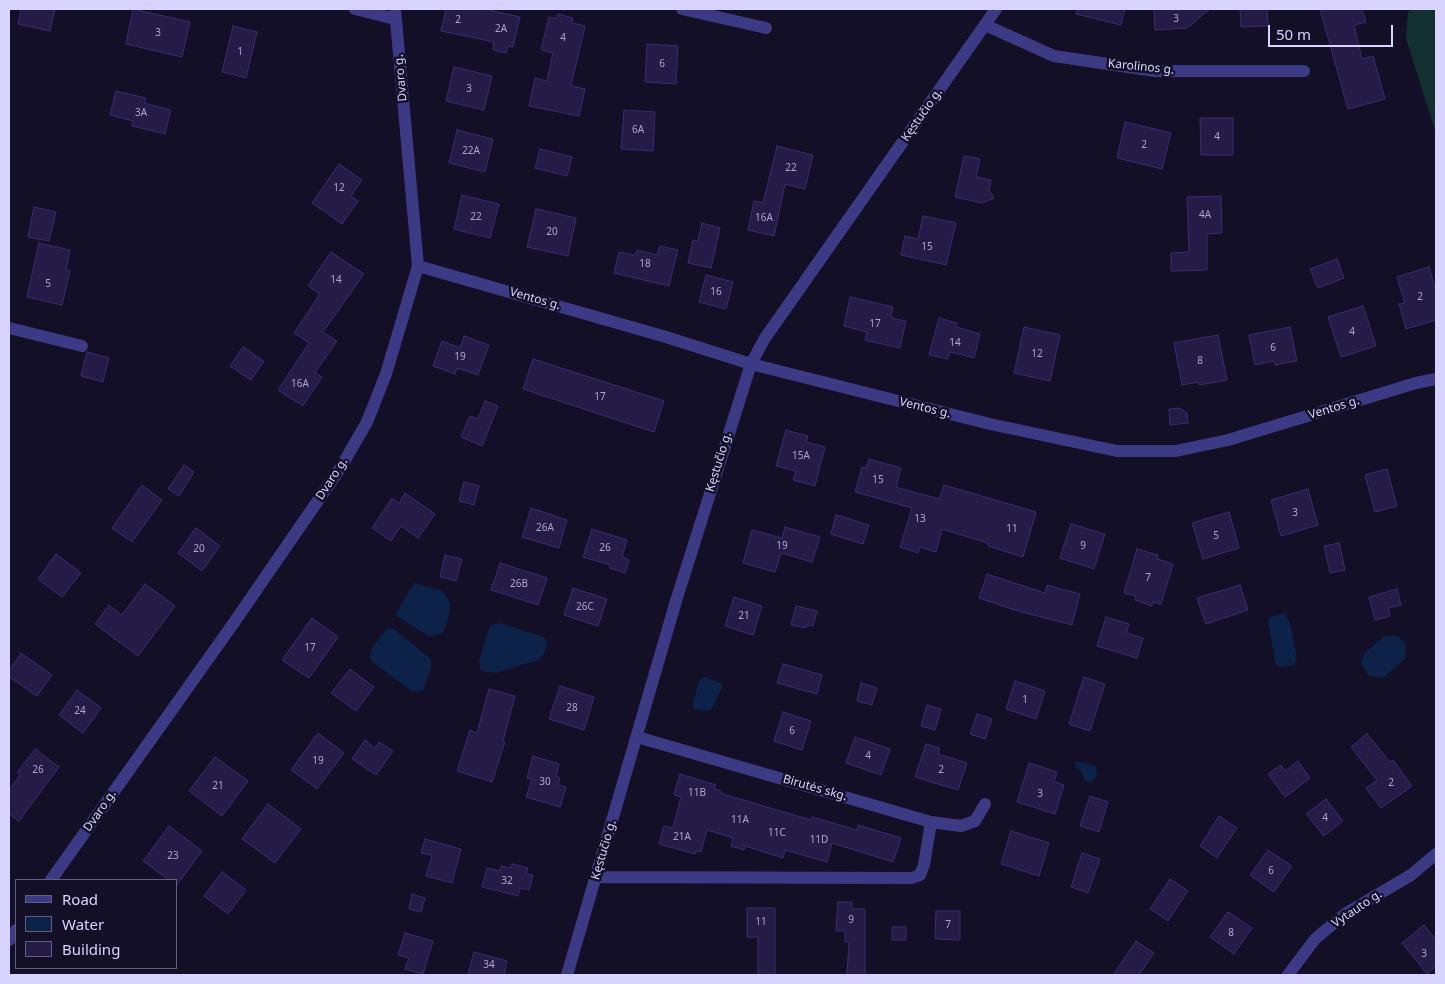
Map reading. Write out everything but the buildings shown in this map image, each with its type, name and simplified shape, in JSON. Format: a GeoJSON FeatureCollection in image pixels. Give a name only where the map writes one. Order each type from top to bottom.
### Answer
{"type":"FeatureCollection","features":[{"type":"Feature","properties":{"kind":"street"},"geometry":{"type":"LineString","coordinates":[[355,9],[395,14]]}},
{"type":"Feature","properties":{"kind":"street"},"geometry":{"type":"LineString","coordinates":[[682,9],[766,28]]}},
{"type":"Feature","properties":{"kind":"street","name":"Kęstučio g."},"geometry":{"type":"LineString","coordinates":[[567,975],[676,601],[751,364],[765,338],[996,9]]}},
{"type":"Feature","properties":{"kind":"street","name":"Dvaro g."},"geometry":{"type":"LineString","coordinates":[[52,879],[233,624],[341,467],[367,422],[386,374],[418,266],[395,14]]}},
{"type":"Feature","properties":{"kind":"street","name":"Karolinos g."},"geometry":{"type":"LineString","coordinates":[[985,25],[1054,56],[1147,70],[1304,71]]}},
{"type":"Feature","properties":{"kind":"street","name":"Ventos g."},"geometry":{"type":"LineString","coordinates":[[418,266],[666,337],[751,364],[990,424],[1117,451],[1176,451],[1228,440],[1436,379]]}},
{"type":"Feature","properties":{"kind":"street"},"geometry":{"type":"LineString","coordinates":[[9,328],[82,346]]}},
{"type":"Feature","properties":{"kind":"street","name":"Birutės skg."},"geometry":{"type":"LineString","coordinates":[[637,737],[931,822],[961,826],[975,821],[985,804]]}},
{"type":"Feature","properties":{"kind":"street"},"geometry":{"type":"LineString","coordinates":[[596,877],[912,878],[920,875],[924,865],[931,822]]}},
{"type":"Feature","properties":{"kind":"street","name":"Vytauto g."},"geometry":{"type":"LineString","coordinates":[[1288,975],[1315,939],[1344,914],[1411,874],[1436,854]]}},
{"type":"Feature","properties":{"kind":"green space"},"geometry":{"type":"Polygon","coordinates":[[[1412,9],[1436,9],[1436,133],[1406,39],[1408,12],[1412,9]]]}},
{"type":"Feature","properties":{"kind":"water"},"geometry":{"type":"Polygon","coordinates":[[[414,583],[443,591],[450,603],[449,615],[443,633],[430,637],[395,615],[414,583]]]}},
{"type":"Feature","properties":{"kind":"water"},"geometry":{"type":"Polygon","coordinates":[[[1285,613],[1290,623],[1297,659],[1294,665],[1281,667],[1276,665],[1268,621],[1269,617],[1285,613]]]}},
{"type":"Feature","properties":{"kind":"water"},"geometry":{"type":"Polygon","coordinates":[[[499,623],[544,637],[547,642],[542,657],[538,660],[496,673],[480,669],[479,660],[490,626],[499,623]]]}},
{"type":"Feature","properties":{"kind":"water"},"geometry":{"type":"Polygon","coordinates":[[[389,628],[394,629],[431,659],[431,668],[423,690],[419,692],[412,691],[372,662],[370,657],[372,648],[389,628]]]}},
{"type":"Feature","properties":{"kind":"water"},"geometry":{"type":"Polygon","coordinates":[[[1384,636],[1398,636],[1406,645],[1405,659],[1383,678],[1369,676],[1361,663],[1364,654],[1384,636]]]}},
{"type":"Feature","properties":{"kind":"water"},"geometry":{"type":"Polygon","coordinates":[[[705,677],[722,685],[711,710],[708,711],[694,709],[693,705],[699,680],[705,677]]]}},
{"type":"Feature","properties":{"kind":"water"},"geometry":{"type":"Polygon","coordinates":[[[1076,762],[1096,766],[1097,776],[1091,782],[1085,781],[1081,771],[1075,767],[1076,762]]]}}]}
